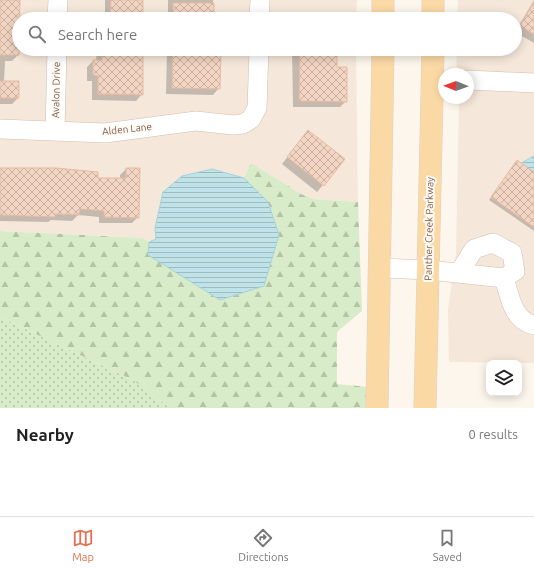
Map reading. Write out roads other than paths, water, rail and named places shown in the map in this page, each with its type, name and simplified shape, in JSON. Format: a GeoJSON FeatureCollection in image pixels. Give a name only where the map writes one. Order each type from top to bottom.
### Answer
{"type":"FeatureCollection","features":[{"type":"Feature","properties":{"kind":"main road"},"geometry":{"type":"LineString","coordinates":[[383,0],[383,12]]}},
{"type":"Feature","properties":{"kind":"main road"},"geometry":{"type":"LineString","coordinates":[[433,0],[433,12]]}},
{"type":"Feature","properties":{"kind":"main road"},"geometry":{"type":"LineString","coordinates":[[377,408],[383,56]]}},
{"type":"Feature","properties":{"kind":"main road","name":"Panther Creek Parkway"},"geometry":{"type":"LineString","coordinates":[[425,408],[428,270],[438,79],[434,56]]}},
{"type":"Feature","properties":{"kind":"street"},"geometry":{"type":"LineString","coordinates":[[57,12],[58,0]]}},
{"type":"Feature","properties":{"kind":"street"},"geometry":{"type":"LineString","coordinates":[[259,12],[260,0]]}},
{"type":"Feature","properties":{"kind":"street","name":"Avalon Drive"},"geometry":{"type":"LineString","coordinates":[[55,131],[57,56]]}},
{"type":"Feature","properties":{"kind":"street","name":"Alden Lane"},"geometry":{"type":"LineString","coordinates":[[0,129],[105,133],[196,121],[240,124],[251,119],[258,105],[259,56]]}},
{"type":"Feature","properties":{"kind":"street"},"geometry":{"type":"LineString","coordinates":[[474,80],[534,84]]}},
{"type":"Feature","properties":{"kind":"street"},"geometry":{"type":"LineString","coordinates":[[380,268],[428,270],[504,278],[515,270],[512,253],[493,243],[474,248],[459,273]]}},
{"type":"Feature","properties":{"kind":"street"},"geometry":{"type":"LineString","coordinates":[[504,278],[516,314],[527,323],[534,325]]}},
{"type":"Feature","properties":{"kind":"water"},"geometry":{"type":"Polygon","coordinates":[[[534,156],[534,173],[516,166],[534,156]]]}},
{"type":"Feature","properties":{"kind":"water"},"geometry":{"type":"Polygon","coordinates":[[[212,169],[244,178],[268,202],[279,235],[264,286],[220,300],[148,255],[149,242],[156,239],[155,228],[163,192],[182,176],[212,169]]]}}]}
